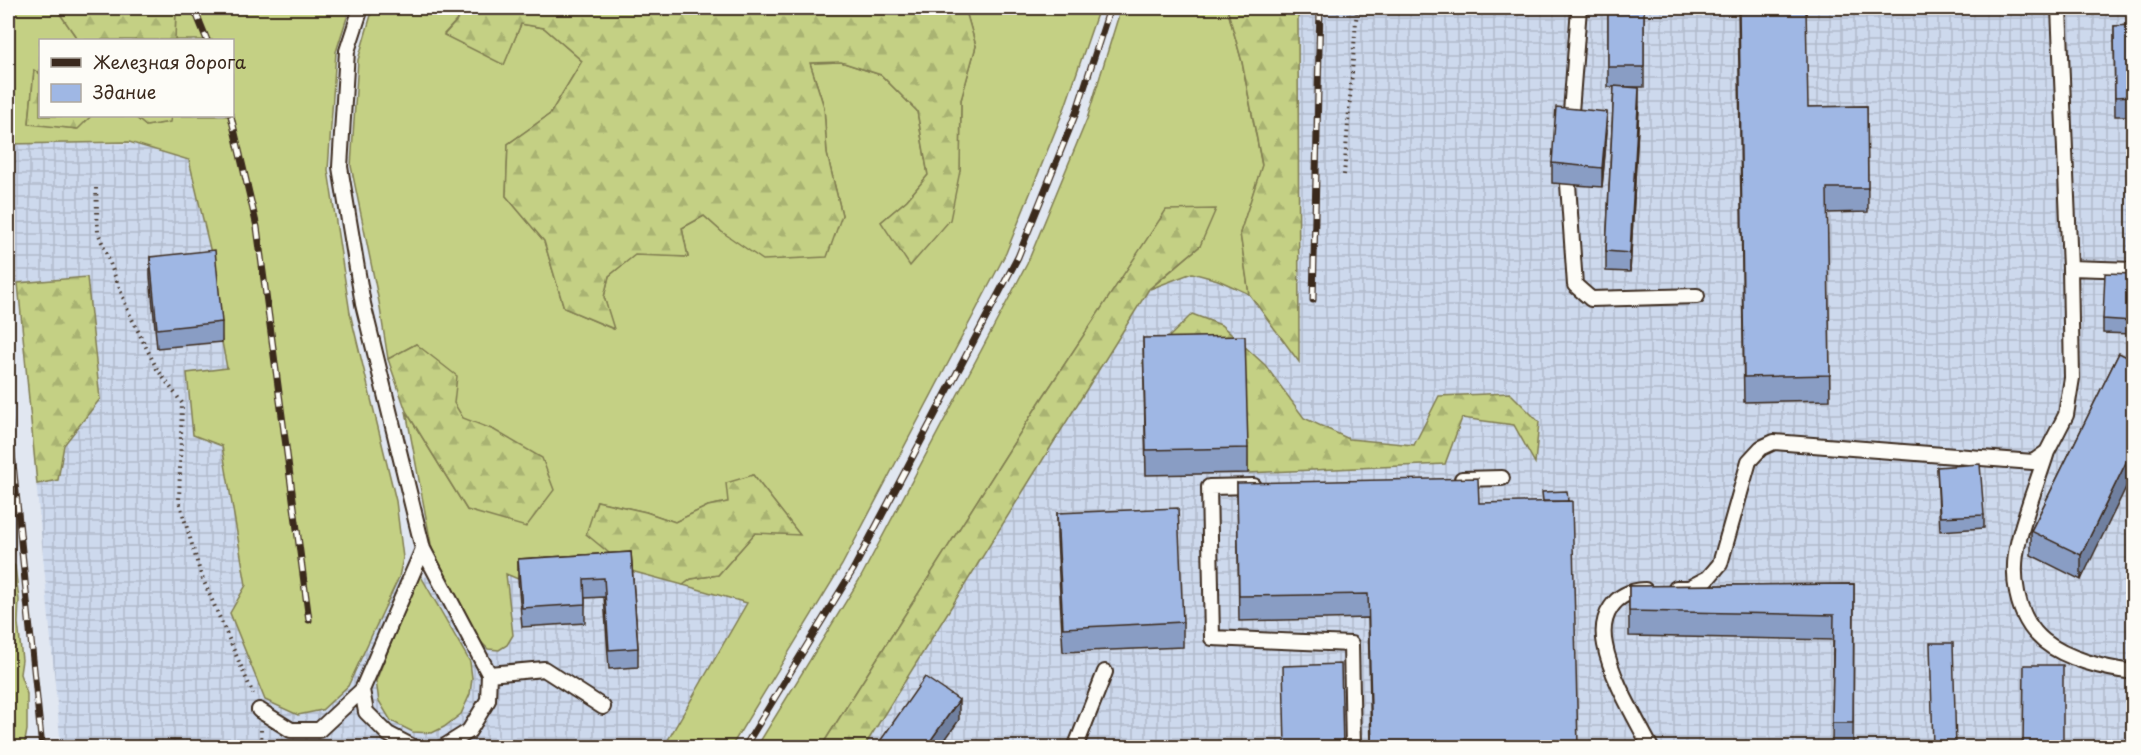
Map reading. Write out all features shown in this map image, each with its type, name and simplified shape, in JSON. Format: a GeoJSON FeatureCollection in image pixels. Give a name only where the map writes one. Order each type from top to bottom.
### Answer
{"type":"FeatureCollection","features":[{"type":"Feature","properties":{"kind":"lane"},"geometry":{"type":"LineString","coordinates":[[361,8],[347,51],[340,166],[363,304],[423,549],[489,674],[488,700],[470,731],[442,747]]}},
{"type":"Feature","properties":{"kind":"lane"},"geometry":{"type":"LineString","coordinates":[[1570,128],[1579,8]]}},
{"type":"Feature","properties":{"kind":"lane"},"geometry":{"type":"LineString","coordinates":[[2059,8],[2070,268],[2072,378],[2066,415],[2048,452],[2019,540],[2015,567],[2016,591],[2027,621],[2044,641],[2073,657],[2109,670],[2133,672]]}},
{"type":"Feature","properties":{"kind":"lane"},"geometry":{"type":"LineString","coordinates":[[1568,184],[1575,285],[1591,299],[1697,296]]}},
{"type":"Feature","properties":{"kind":"lane"},"geometry":{"type":"LineString","coordinates":[[2070,268],[2133,270]]}},
{"type":"Feature","properties":{"kind":"lane"},"geometry":{"type":"LineString","coordinates":[[1650,747],[1618,682],[1604,644],[1605,617],[1615,600],[1636,590],[1689,588],[1708,578],[1719,564],[1749,461],[1761,448],[1774,442],[2033,462],[2048,452]]}},
{"type":"Feature","properties":{"kind":"lane"},"geometry":{"type":"LineString","coordinates":[[1444,480],[1502,478]]}},
{"type":"Feature","properties":{"kind":"lane"},"geometry":{"type":"LineString","coordinates":[[1268,485],[1209,487],[1212,638],[1351,644],[1353,747]]}},
{"type":"Feature","properties":{"kind":"lane"},"geometry":{"type":"LineString","coordinates":[[259,710],[291,730],[319,729],[362,690],[423,549]]}},
{"type":"Feature","properties":{"kind":"lane"},"geometry":{"type":"LineString","coordinates":[[489,674],[544,669],[603,706]]}},
{"type":"Feature","properties":{"kind":"lane"},"geometry":{"type":"LineString","coordinates":[[1075,747],[1105,672]]}},
{"type":"Feature","properties":{"kind":"lane"},"geometry":{"type":"LineString","coordinates":[[362,690],[366,712],[388,734],[414,747]]}},
{"type":"Feature","properties":{"kind":"path"},"geometry":{"type":"LineString","coordinates":[[1344,175],[1357,8]]}},
{"type":"Feature","properties":{"kind":"path"},"geometry":{"type":"LineString","coordinates":[[96,188],[98,232],[129,313],[157,369],[182,404],[179,501],[201,575],[259,710],[262,747]]}},
{"type":"Feature","properties":{"kind":"shaded area"},"geometry":{"type":"Polygon","coordinates":[[[1278,8],[2133,8],[2133,747],[829,748],[1278,8]]]}},
{"type":"Feature","properties":{"kind":"shaded area"},"geometry":{"type":"Polygon","coordinates":[[[8,144],[135,144],[189,160],[215,270],[222,342],[227,368],[222,446],[246,585],[505,573],[518,579],[631,571],[748,603],[664,747],[61,747],[8,181],[8,144]]]}},
{"type":"Feature","properties":{"kind":"green space"},"geometry":{"type":"Polygon","coordinates":[[[8,8],[56,8],[77,39],[39,39],[39,74],[34,71],[29,123],[77,129],[90,117],[135,117],[146,126],[169,122],[171,117],[234,117],[234,39],[175,39],[176,8],[350,8],[336,52],[328,170],[350,313],[396,501],[403,558],[399,577],[348,686],[322,710],[298,715],[265,700],[230,613],[246,585],[222,446],[193,435],[187,373],[227,368],[222,342],[215,270],[189,160],[129,142],[8,144],[8,8]]]}},
{"type":"Feature","properties":{"kind":"green space"},"geometry":{"type":"Polygon","coordinates":[[[56,8],[176,8],[175,39],[77,39],[56,8]]]}},
{"type":"Feature","properties":{"kind":"green space"},"geometry":{"type":"Polygon","coordinates":[[[373,8],[468,8],[444,34],[504,64],[521,24],[544,28],[582,61],[550,114],[508,144],[506,196],[544,241],[564,308],[613,329],[604,297],[609,276],[635,254],[688,257],[682,228],[704,216],[722,232],[842,215],[827,154],[824,107],[810,63],[841,62],[881,75],[917,111],[928,175],[907,200],[881,222],[960,171],[961,100],[976,46],[965,8],[1099,8],[1065,107],[1006,253],[842,565],[731,747],[664,747],[747,603],[683,585],[691,579],[718,575],[755,533],[799,534],[753,475],[728,502],[708,506],[675,522],[646,512],[597,501],[631,571],[518,579],[506,574],[513,635],[507,645],[499,650],[488,649],[477,638],[434,560],[406,411],[467,510],[494,430],[463,419],[416,344],[388,359],[379,302],[351,166],[358,60],[373,8]]]}},
{"type":"Feature","properties":{"kind":"green space"},"geometry":{"type":"Polygon","coordinates":[[[468,8],[965,8],[976,46],[961,100],[960,171],[950,220],[910,266],[881,222],[907,200],[928,175],[917,111],[881,75],[841,62],[810,63],[824,107],[827,154],[842,215],[827,257],[763,260],[722,232],[704,216],[682,228],[688,257],[635,255],[609,276],[604,297],[614,329],[564,308],[544,241],[506,196],[508,144],[550,114],[582,61],[544,28],[521,24],[504,65],[444,35],[468,8]]]}},
{"type":"Feature","properties":{"kind":"green space"},"geometry":{"type":"Polygon","coordinates":[[[1121,8],[1227,8],[1242,62],[1262,166],[1240,233],[1249,294],[1218,280],[1192,273],[1150,289],[1200,246],[1166,211],[1041,400],[821,747],[756,748],[861,577],[1027,264],[1087,119],[1121,8]]]}},
{"type":"Feature","properties":{"kind":"green space"},"geometry":{"type":"Polygon","coordinates":[[[1227,8],[1298,8],[1299,362],[1249,294],[1240,233],[1262,165],[1242,62],[1227,8]]]}},
{"type":"Feature","properties":{"kind":"green space"},"geometry":{"type":"Polygon","coordinates":[[[34,70],[39,73],[39,117],[90,117],[78,129],[29,124],[34,70]]]}},
{"type":"Feature","properties":{"kind":"green space"},"geometry":{"type":"Polygon","coordinates":[[[135,117],[171,117],[170,122],[146,126],[135,117]]]}},
{"type":"Feature","properties":{"kind":"green space"},"geometry":{"type":"Polygon","coordinates":[[[1216,209],[1200,246],[1149,289],[864,747],[821,747],[1041,400],[1166,210],[1216,209]]]}},
{"type":"Feature","properties":{"kind":"green space"},"geometry":{"type":"Polygon","coordinates":[[[87,277],[100,399],[64,445],[58,480],[37,484],[18,283],[87,277]]]}},
{"type":"Feature","properties":{"kind":"green space"},"geometry":{"type":"Polygon","coordinates":[[[1192,314],[1221,325],[1265,365],[1304,418],[1349,439],[1414,445],[1439,396],[1510,393],[1539,422],[1535,463],[1514,425],[1462,418],[1445,464],[1248,473],[1245,361],[1143,363],[1192,314]]]}},
{"type":"Feature","properties":{"kind":"green space"},"geometry":{"type":"Polygon","coordinates":[[[416,344],[457,376],[454,403],[463,418],[494,430],[542,458],[554,490],[526,527],[467,510],[406,411],[388,359],[416,344]]]}},
{"type":"Feature","properties":{"kind":"green space"},"geometry":{"type":"Polygon","coordinates":[[[753,475],[800,535],[755,533],[718,575],[691,579],[683,585],[631,571],[586,534],[597,501],[646,512],[675,522],[708,506],[728,502],[726,483],[753,475]]]}},
{"type":"Feature","properties":{"kind":"green space"},"geometry":{"type":"Polygon","coordinates":[[[8,559],[15,566],[22,660],[20,674],[27,694],[27,730],[24,747],[8,747],[8,559]]]}},
{"type":"Feature","properties":{"kind":"green space"},"geometry":{"type":"Polygon","coordinates":[[[419,573],[470,662],[472,678],[470,694],[461,714],[432,733],[413,732],[391,721],[379,701],[376,681],[419,573]]]}},
{"type":"Feature","properties":{"kind":"building"},"geometry":{"type":"Polygon","coordinates":[[[1608,8],[1644,8],[1644,67],[1608,67],[1608,8]]]}},
{"type":"Feature","properties":{"kind":"building"},"geometry":{"type":"Polygon","coordinates":[[[1739,8],[1806,8],[1808,107],[1867,106],[1868,188],[1827,188],[1830,375],[1744,377],[1739,8]]]}},
{"type":"Feature","properties":{"kind":"building"},"geometry":{"type":"Polygon","coordinates":[[[2133,25],[2133,96],[2115,97],[2114,26],[2133,25]]]}},
{"type":"Feature","properties":{"kind":"building"},"geometry":{"type":"Polygon","coordinates":[[[1614,86],[1639,88],[1630,253],[1606,251],[1614,86]]]}},
{"type":"Feature","properties":{"kind":"building"},"geometry":{"type":"Polygon","coordinates":[[[1556,107],[1607,112],[1602,168],[1552,163],[1556,107]]]}},
{"type":"Feature","properties":{"kind":"building"},"geometry":{"type":"Polygon","coordinates":[[[215,250],[222,322],[157,329],[150,257],[215,250]]]}},
{"type":"Feature","properties":{"kind":"building"},"geometry":{"type":"Polygon","coordinates":[[[2105,273],[2133,274],[2133,321],[2103,319],[2105,273]]]}},
{"type":"Feature","properties":{"kind":"building"},"geometry":{"type":"Polygon","coordinates":[[[1245,336],[1248,448],[1146,450],[1143,338],[1245,336]]]}},
{"type":"Feature","properties":{"kind":"building"},"geometry":{"type":"Polygon","coordinates":[[[2119,353],[2133,360],[2133,448],[2081,555],[2031,531],[2119,353]]]}},
{"type":"Feature","properties":{"kind":"building"},"geometry":{"type":"Polygon","coordinates":[[[1980,464],[1984,515],[1940,517],[1937,467],[1980,464]]]}},
{"type":"Feature","properties":{"kind":"building"},"geometry":{"type":"Polygon","coordinates":[[[1478,478],[1479,503],[1572,501],[1578,747],[1372,747],[1368,594],[1239,596],[1237,483],[1478,478]]]}},
{"type":"Feature","properties":{"kind":"building"},"geometry":{"type":"Polygon","coordinates":[[[1567,491],[1568,501],[1543,501],[1542,492],[1567,491]]]}},
{"type":"Feature","properties":{"kind":"building"},"geometry":{"type":"Polygon","coordinates":[[[1178,508],[1183,622],[1063,628],[1057,513],[1178,508]]]}},
{"type":"Feature","properties":{"kind":"building"},"geometry":{"type":"Polygon","coordinates":[[[631,552],[638,648],[609,650],[604,578],[584,579],[585,604],[522,608],[518,559],[631,552]]]}},
{"type":"Feature","properties":{"kind":"building"},"geometry":{"type":"Polygon","coordinates":[[[1854,584],[1853,723],[1832,723],[1834,615],[1629,611],[1629,586],[1854,584]]]}},
{"type":"Feature","properties":{"kind":"building"},"geometry":{"type":"Polygon","coordinates":[[[1930,643],[1953,643],[1956,747],[1933,747],[1930,643]]]}},
{"type":"Feature","properties":{"kind":"building"},"geometry":{"type":"Polygon","coordinates":[[[1341,664],[1343,747],[1285,747],[1283,666],[1341,664]]]}},
{"type":"Feature","properties":{"kind":"building"},"geometry":{"type":"Polygon","coordinates":[[[2024,665],[2063,665],[2063,747],[2023,747],[2024,665]]]}},
{"type":"Feature","properties":{"kind":"building"},"geometry":{"type":"Polygon","coordinates":[[[925,677],[959,700],[926,747],[876,747],[925,677]]]}},
{"type":"Feature","properties":{"kind":"railway"},"geometry":{"type":"LineString","coordinates":[[194,8],[207,39]]}},
{"type":"Feature","properties":{"kind":"railway"},"geometry":{"type":"LineString","coordinates":[[744,748],[853,570],[1018,257],[1076,113],[1110,8]]}},
{"type":"Feature","properties":{"kind":"railway"},"geometry":{"type":"LineString","coordinates":[[1313,300],[1320,8]]}},
{"type":"Feature","properties":{"kind":"railway"},"geometry":{"type":"LineString","coordinates":[[231,117],[257,227],[309,620]]}},
{"type":"Feature","properties":{"kind":"railway"},"geometry":{"type":"LineString","coordinates":[[8,414],[42,748]]}}]}
